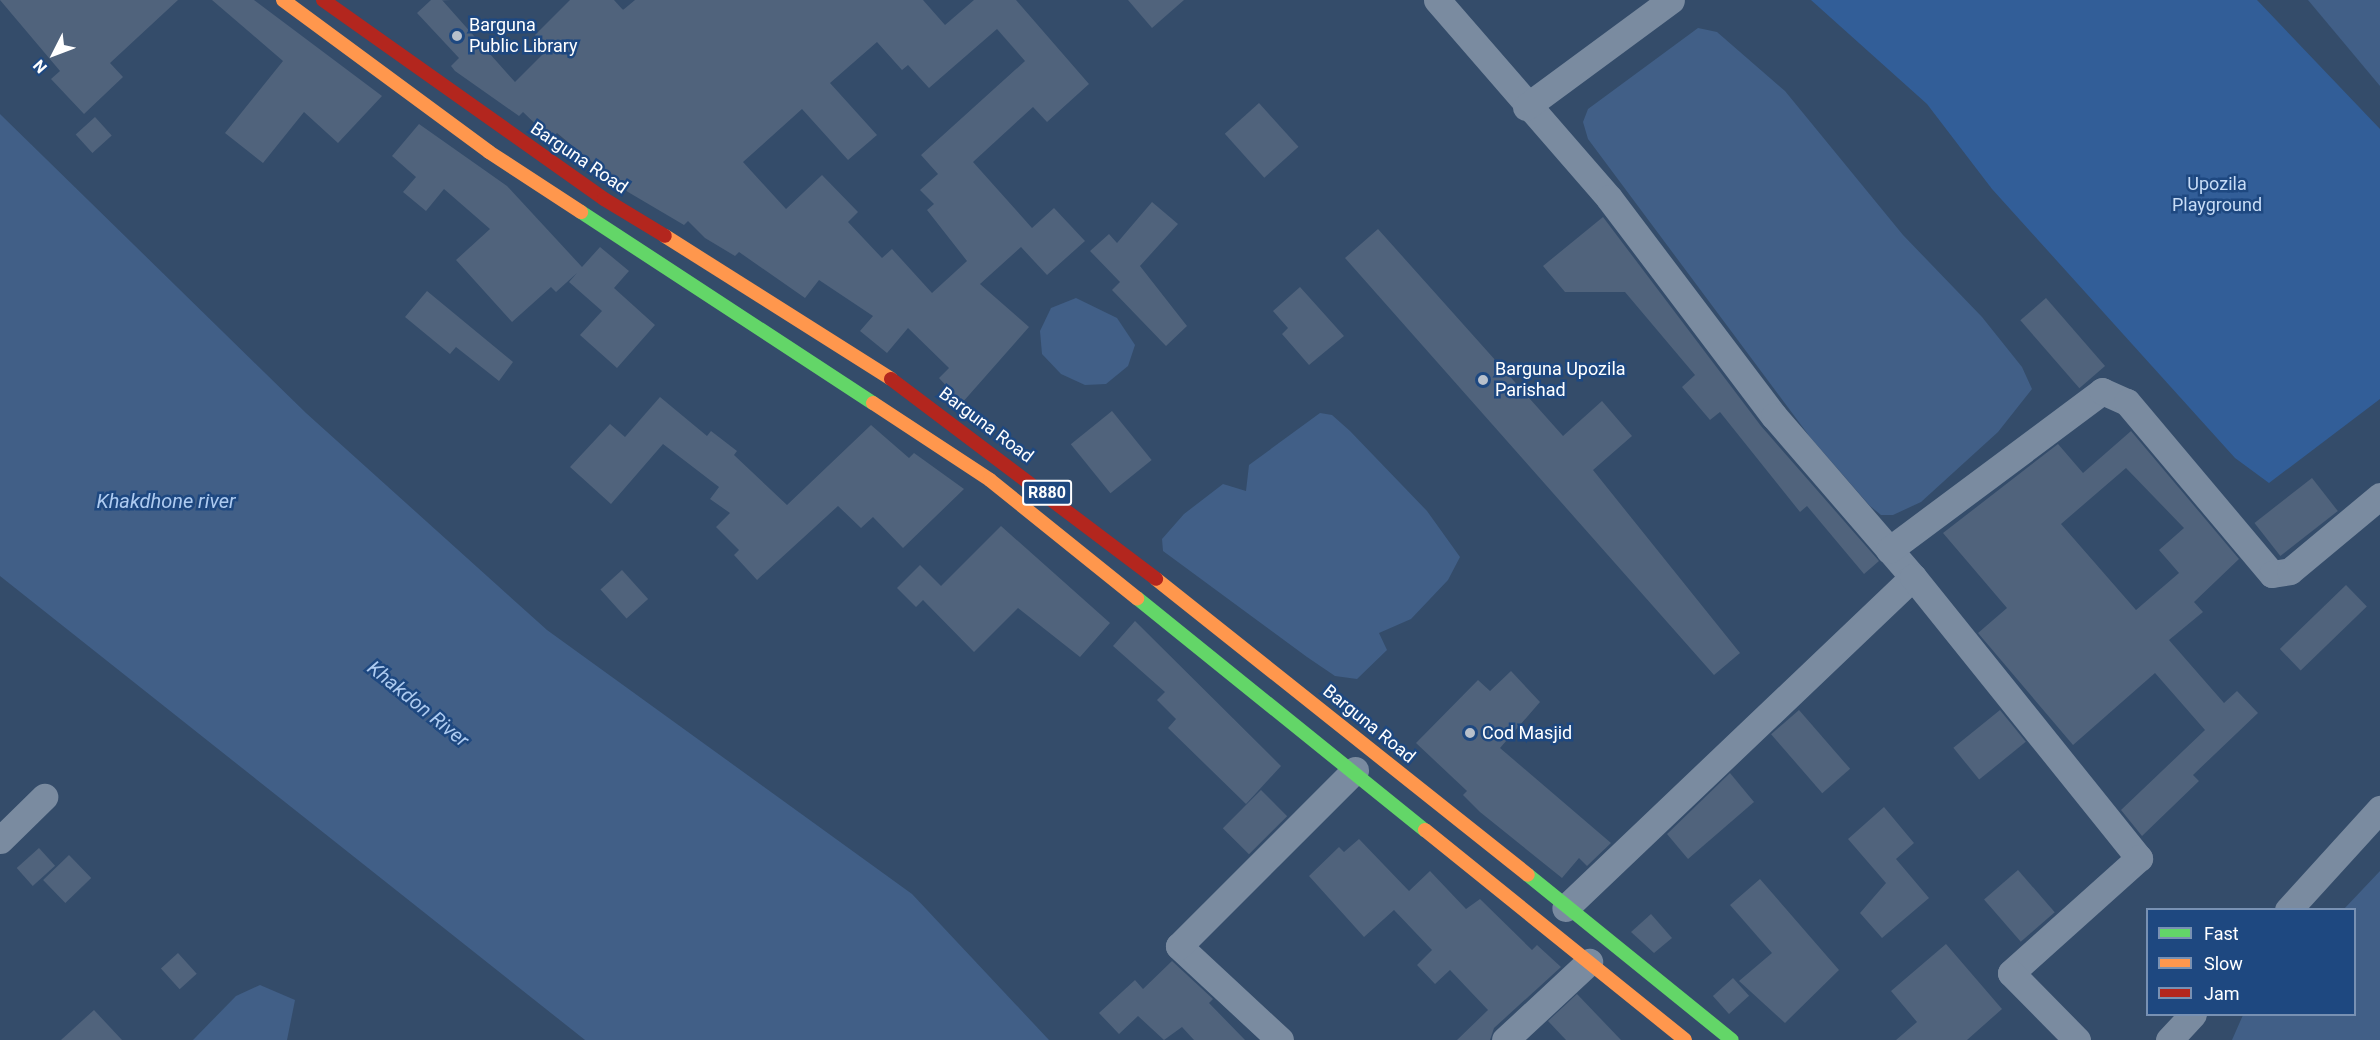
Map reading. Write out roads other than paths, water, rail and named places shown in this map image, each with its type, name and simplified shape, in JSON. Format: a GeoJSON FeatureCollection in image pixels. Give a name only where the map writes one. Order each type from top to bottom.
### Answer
{"type":"FeatureCollection","features":[{"type":"Feature","properties":{"kind":"main road","name":"R880"},"geometry":{"type":"LineString","coordinates":[[283,0],[489,152],[990,480],[1355,770],[1685,1040]]}},
{"type":"Feature","properties":{"kind":"main road","name":"Barguna Road"},"geometry":{"type":"LineString","coordinates":[[323,0],[604,199],[814,326],[934,408],[1297,688],[1566,908],[1732,1040]]}},
{"type":"Feature","properties":{"kind":"street"},"geometry":{"type":"LineString","coordinates":[[1437,0],[1526,107],[1609,198],[1774,416],[1913,577],[2139,858],[2011,973],[2077,1040]]}},
{"type":"Feature","properties":{"kind":"street"},"geometry":{"type":"LineString","coordinates":[[1526,107],[1671,0]]}},
{"type":"Feature","properties":{"kind":"street"},"geometry":{"type":"LineString","coordinates":[[1889,550],[2102,391],[2127,402],[2272,574],[2290,572],[2380,496]]}},
{"type":"Feature","properties":{"kind":"street"},"geometry":{"type":"LineString","coordinates":[[1566,908],[1913,577]]}},
{"type":"Feature","properties":{"kind":"street"},"geometry":{"type":"LineString","coordinates":[[1280,1040],[1179,946],[1355,770]]}},
{"type":"Feature","properties":{"kind":"street"},"geometry":{"type":"LineString","coordinates":[[0,840],[45,797]]}},
{"type":"Feature","properties":{"kind":"street"},"geometry":{"type":"LineString","coordinates":[[2289,908],[2380,808]]}},
{"type":"Feature","properties":{"kind":"street"},"geometry":{"type":"LineString","coordinates":[[1505,1040],[1589,962]]}},
{"type":"Feature","properties":{"kind":"street"},"geometry":{"type":"LineString","coordinates":[[2169,1040],[2191,1016]]}},
{"type":"Feature","properties":{"kind":"water"},"geometry":{"type":"Polygon","coordinates":[[[2308,0],[2380,0],[2380,86],[2308,0]]]}},
{"type":"Feature","properties":{"kind":"water"},"geometry":{"type":"Polygon","coordinates":[[[1698,28],[1717,32],[1785,91],[1903,235],[1982,317],[2022,367],[2032,389],[1998,432],[1921,502],[1893,515],[1881,515],[1870,506],[1810,437],[1588,139],[1583,122],[1588,109],[1698,28]]]}},
{"type":"Feature","properties":{"kind":"water","name":"Khakdhone river"},"geometry":{"type":"Polygon","coordinates":[[[0,114],[306,413],[547,630],[912,894],[1049,1040],[585,1040],[0,576],[0,114]]]}},
{"type":"Feature","properties":{"kind":"water"},"geometry":{"type":"Polygon","coordinates":[[[1076,298],[1117,318],[1135,345],[1128,366],[1106,384],[1085,385],[1061,374],[1042,354],[1040,331],[1051,308],[1076,298]]]}},
{"type":"Feature","properties":{"kind":"water"},"geometry":{"type":"Polygon","coordinates":[[[1320,413],[1332,415],[1350,431],[1427,511],[1460,557],[1448,580],[1411,619],[1379,633],[1387,650],[1357,679],[1335,676],[1163,551],[1162,539],[1184,514],[1223,484],[1246,491],[1249,465],[1320,413]]]}},
{"type":"Feature","properties":{"kind":"water"},"geometry":{"type":"Polygon","coordinates":[[[2380,871],[2380,1040],[2232,1040],[2243,1016],[2356,1016],[2356,908],[2345,908],[2380,871]]]}},
{"type":"Feature","properties":{"kind":"water"},"geometry":{"type":"Polygon","coordinates":[[[260,985],[295,1000],[287,1040],[193,1040],[236,996],[260,985]]]}},
{"type":"Feature","properties":{"kind":"place","name":"Barguna Public Library"},"geometry":{"type":"Point","coordinates":[457,36]}},
{"type":"Feature","properties":{"kind":"place","name":"Barguna Upozila Parishad"},"geometry":{"type":"Point","coordinates":[1483,380]}},
{"type":"Feature","properties":{"kind":"place","name":"Cod Masjid"},"geometry":{"type":"Point","coordinates":[1470,733]}},
{"type":"Feature","properties":{"kind":"park label","name":"Upozila Playground"},"geometry":{"type":"Point","coordinates":[2217,195]}},
{"type":"Feature","properties":{"kind":"water label","name":"Khakdon River"},"geometry":{"type":"Point","coordinates":[418,704]}}]}
